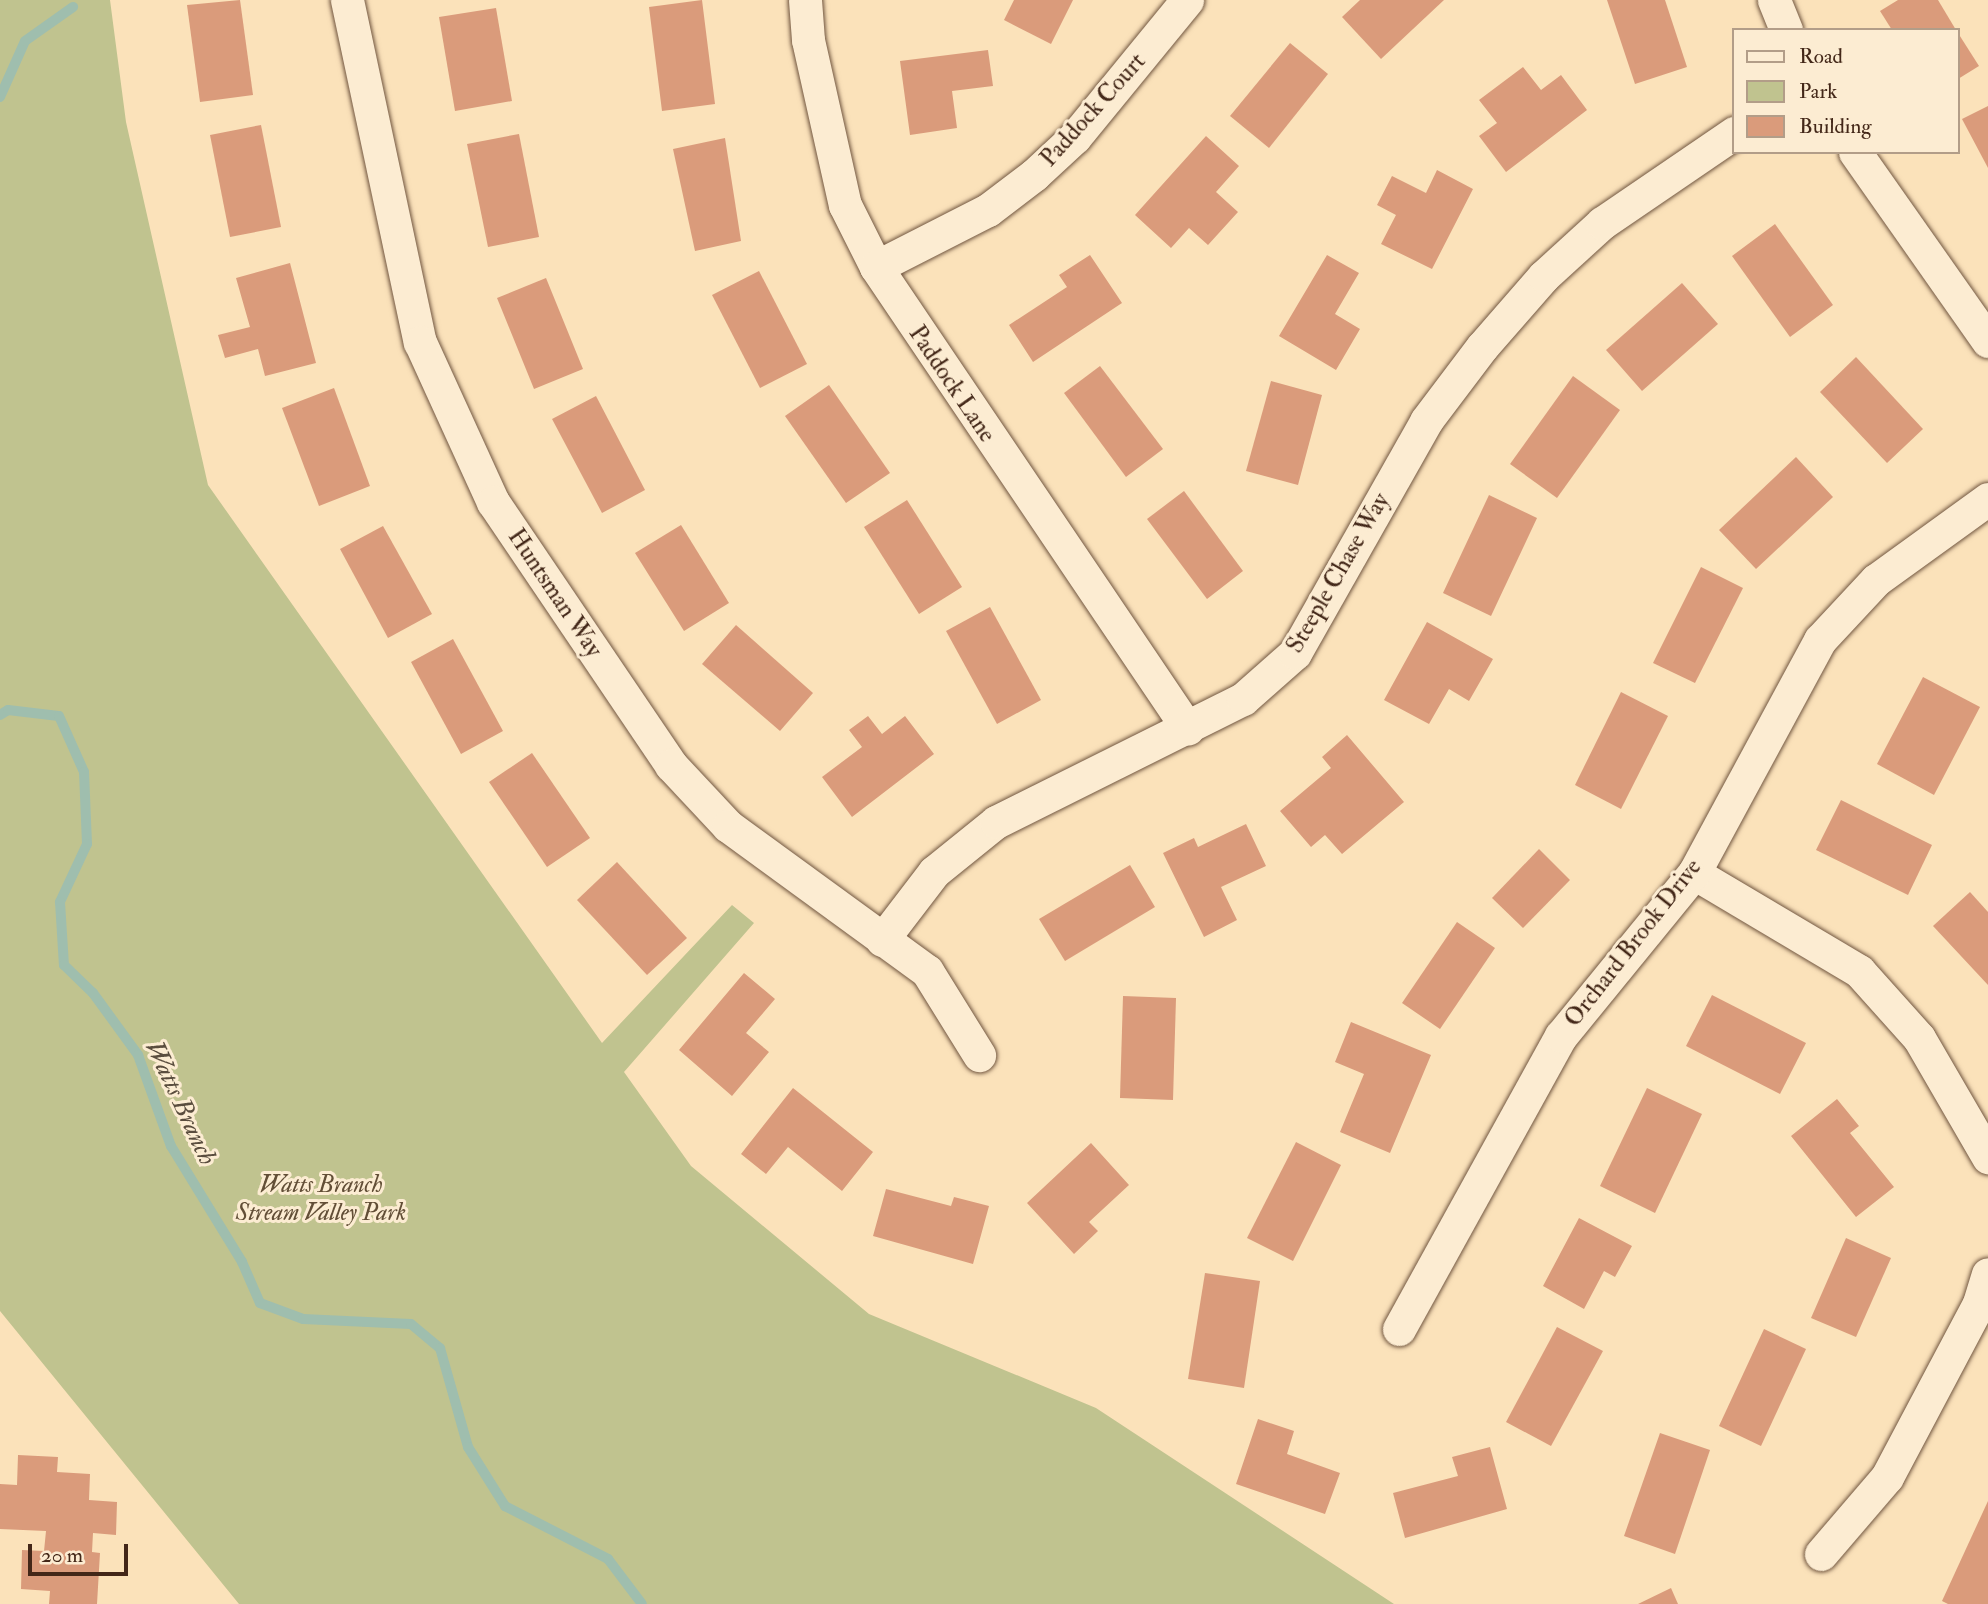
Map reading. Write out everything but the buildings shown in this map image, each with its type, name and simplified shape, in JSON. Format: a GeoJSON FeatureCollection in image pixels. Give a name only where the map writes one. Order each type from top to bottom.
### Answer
{"type":"FeatureCollection","features":[{"type":"Feature","properties":{"kind":"street","name":"Huntsman Way"},"geometry":{"type":"LineString","coordinates":[[347,0],[420,342],[493,502],[671,765],[728,826],[927,971],[979,1055]]}},
{"type":"Feature","properties":{"kind":"street","name":"Paddock Lane"},"geometry":{"type":"LineString","coordinates":[[805,0],[808,40],[845,205],[876,267],[1188,729]]}},
{"type":"Feature","properties":{"kind":"street","name":"Paddock Court"},"geometry":{"type":"LineString","coordinates":[[876,267],[988,210],[1034,176],[1075,137],[1187,0]]}},
{"type":"Feature","properties":{"kind":"street"},"geometry":{"type":"LineString","coordinates":[[1774,0],[1785,28]]}},
{"type":"Feature","properties":{"kind":"street","name":"Steeple Chase Way"},"geometry":{"type":"LineString","coordinates":[[882,940],[934,873],[996,822],[1188,729],[1243,699],[1295,653],[1426,421],[1544,276],[1602,223],[1732,134]]}},
{"type":"Feature","properties":{"kind":"street"},"geometry":{"type":"LineString","coordinates":[[1856,154],[1988,341]]}},
{"type":"Feature","properties":{"kind":"street","name":"Orchard Brook Drive"},"geometry":{"type":"LineString","coordinates":[[1399,1329],[1561,1036],[1693,873],[1820,640],[1876,580],[1988,499]]}},
{"type":"Feature","properties":{"kind":"street"},"geometry":{"type":"LineString","coordinates":[[1693,873],[1858,971],[1919,1038],[1988,1157]]}},
{"type":"Feature","properties":{"kind":"street"},"geometry":{"type":"LineString","coordinates":[[1821,1554],[1887,1477],[1979,1303],[1988,1274]]}},
{"type":"Feature","properties":{"kind":"green space","name":"Watts Branch Stream Valley Park"},"geometry":{"type":"Polygon","coordinates":[[[0,0],[110,0],[126,122],[208,485],[602,1043],[732,905],[754,923],[624,1072],[691,1166],[869,1314],[1096,1408],[1394,1604],[239,1604],[0,1311],[0,0]]]}},
{"type":"Feature","properties":{"kind":"waterway"},"geometry":{"type":"LineString","coordinates":[[0,97],[25,41],[73,7]]}},
{"type":"Feature","properties":{"kind":"waterway","name":"Watts Branch"},"geometry":{"type":"LineString","coordinates":[[0,715],[8,710],[59,716],[84,772],[87,844],[60,902],[64,965],[93,993],[138,1055],[171,1146],[242,1262],[260,1303],[303,1319],[411,1324],[440,1348],[468,1447],[505,1506],[608,1559],[642,1604]]}}]}
